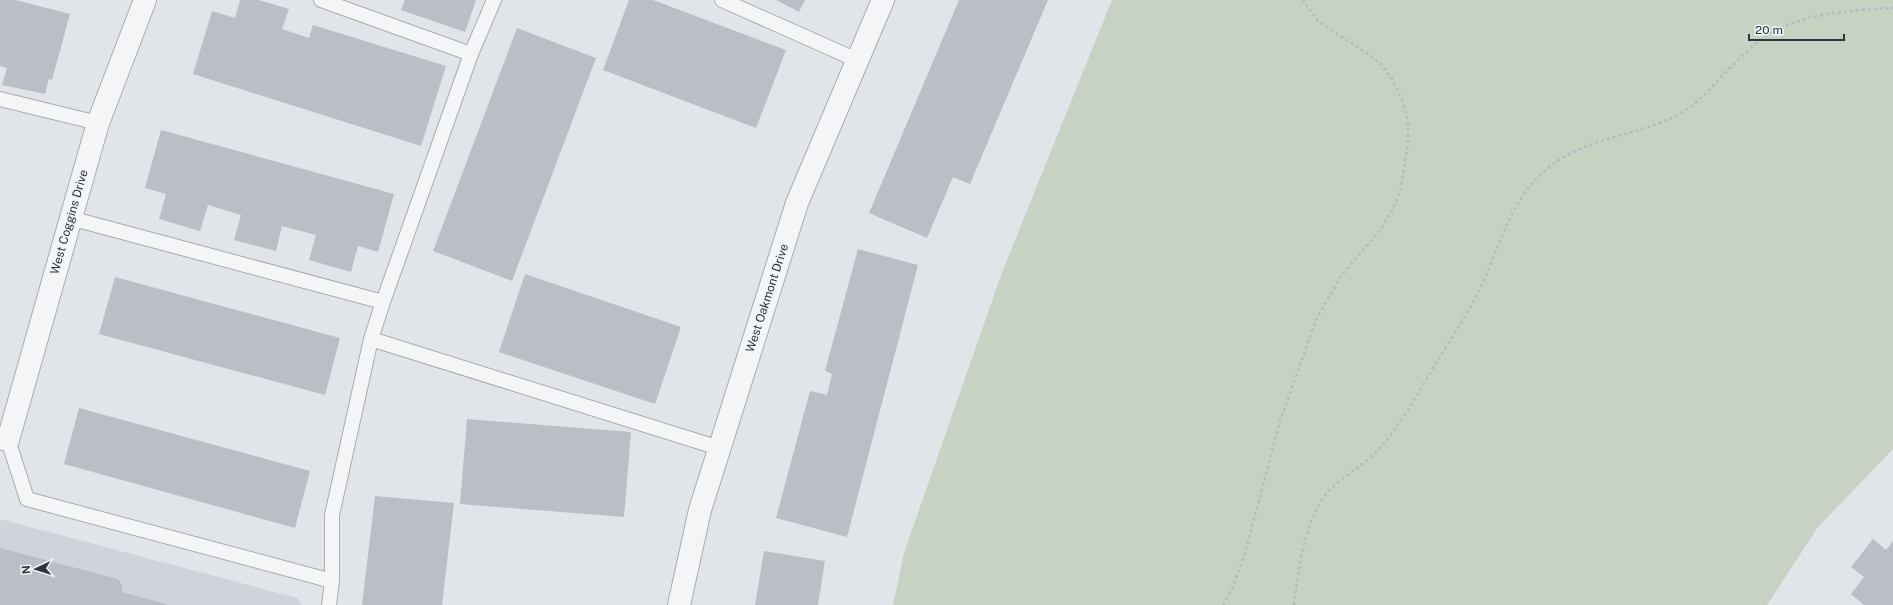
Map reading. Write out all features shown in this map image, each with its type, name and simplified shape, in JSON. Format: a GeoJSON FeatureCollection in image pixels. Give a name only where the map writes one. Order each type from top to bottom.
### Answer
{"type":"FeatureCollection","features":[{"type":"Feature","properties":{"kind":"street","name":"West Coggins Drive"},"geometry":{"type":"LineString","coordinates":[[4,439],[98,123],[145,0]]}},
{"type":"Feature","properties":{"kind":"street","name":"West Oakmont Drive"},"geometry":{"type":"LineString","coordinates":[[679,605],[700,510],[797,203],[883,0]]}},
{"type":"Feature","properties":{"kind":"lane"},"geometry":{"type":"LineString","coordinates":[[320,0],[471,54]]}},
{"type":"Feature","properties":{"kind":"lane"},"geometry":{"type":"LineString","coordinates":[[329,605],[332,581],[332,515],[371,339],[471,54],[494,0]]}},
{"type":"Feature","properties":{"kind":"lane"},"geometry":{"type":"LineString","coordinates":[[722,0],[857,60]]}},
{"type":"Feature","properties":{"kind":"lane"},"geometry":{"type":"LineString","coordinates":[[0,99],[98,123]]}},
{"type":"Feature","properties":{"kind":"lane"},"geometry":{"type":"LineString","coordinates":[[70,218],[383,302]]}},
{"type":"Feature","properties":{"kind":"lane"},"geometry":{"type":"LineString","coordinates":[[371,339],[719,448]]}},
{"type":"Feature","properties":{"kind":"lane"},"geometry":{"type":"LineString","coordinates":[[4,439],[27,499],[332,581]]}},
{"type":"Feature","properties":{"kind":"path"},"geometry":{"type":"LineString","coordinates":[[1223,605],[1232,589],[1245,553],[1280,421],[1316,320],[1341,276],[1381,229],[1392,211],[1400,192],[1408,144],[1408,121],[1403,102],[1392,79],[1381,64],[1318,21],[1303,0]]}},
{"type":"Feature","properties":{"kind":"path"},"geometry":{"type":"LineString","coordinates":[[1294,605],[1305,536],[1322,500],[1332,486],[1363,463],[1380,447],[1402,419],[1464,318],[1480,288],[1516,208],[1537,178],[1573,152],[1594,142],[1653,125],[1682,113],[1694,105],[1726,71],[1760,40],[1774,32],[1812,17],[1844,11],[1893,8]]}},
{"type":"Feature","properties":{"kind":"shaded area"},"geometry":{"type":"Polygon","coordinates":[[[0,519],[297,598],[302,605],[0,605],[0,519]]]}},
{"type":"Feature","properties":{"kind":"green space"},"geometry":{"type":"Polygon","coordinates":[[[1112,0],[1893,0],[1893,449],[1818,527],[1767,605],[893,605],[904,553],[1001,275],[1112,0]]]}},
{"type":"Feature","properties":{"kind":"building"},"geometry":{"type":"Polygon","coordinates":[[[0,0],[16,0],[70,14],[52,80],[49,79],[45,94],[2,85],[7,68],[0,66],[0,0]]]}},
{"type":"Feature","properties":{"kind":"building"},"geometry":{"type":"Polygon","coordinates":[[[240,0],[259,0],[289,9],[282,29],[309,38],[313,25],[446,66],[421,146],[193,74],[212,11],[235,18],[240,0]]]}},
{"type":"Feature","properties":{"kind":"building"},"geometry":{"type":"Polygon","coordinates":[[[405,0],[476,0],[465,32],[401,10],[405,0]]]}},
{"type":"Feature","properties":{"kind":"building"},"geometry":{"type":"Polygon","coordinates":[[[629,0],[653,0],[786,50],[756,128],[603,70],[629,0]]]}},
{"type":"Feature","properties":{"kind":"building"},"geometry":{"type":"Polygon","coordinates":[[[776,0],[805,0],[799,12],[776,0]]]}},
{"type":"Feature","properties":{"kind":"building"},"geometry":{"type":"Polygon","coordinates":[[[959,0],[1048,0],[970,184],[953,177],[927,238],[869,213],[959,0]]]}},
{"type":"Feature","properties":{"kind":"building"},"geometry":{"type":"Polygon","coordinates":[[[517,28],[596,58],[512,281],[433,251],[517,28]]]}},
{"type":"Feature","properties":{"kind":"building"},"geometry":{"type":"Polygon","coordinates":[[[161,130],[394,194],[378,252],[358,246],[351,272],[309,260],[316,235],[282,226],[276,251],[234,240],[241,215],[208,205],[200,231],[159,219],[166,194],[145,188],[161,130]]]}},
{"type":"Feature","properties":{"kind":"building"},"geometry":{"type":"Polygon","coordinates":[[[858,249],[918,265],[847,537],[776,518],[810,391],[827,395],[832,374],[825,371],[858,249]]]}},
{"type":"Feature","properties":{"kind":"building"},"geometry":{"type":"Polygon","coordinates":[[[525,274],[681,327],[655,404],[499,352],[525,274]]]}},
{"type":"Feature","properties":{"kind":"building"},"geometry":{"type":"Polygon","coordinates":[[[115,277],[340,338],[325,395],[99,334],[115,277]]]}},
{"type":"Feature","properties":{"kind":"building"},"geometry":{"type":"Polygon","coordinates":[[[79,408],[310,471],[295,528],[64,464],[79,408]]]}},
{"type":"Feature","properties":{"kind":"building"},"geometry":{"type":"Polygon","coordinates":[[[467,419],[631,432],[624,517],[460,504],[467,419]]]}},
{"type":"Feature","properties":{"kind":"building"},"geometry":{"type":"Polygon","coordinates":[[[375,496],[454,503],[442,605],[362,605],[375,496]]]}},
{"type":"Feature","properties":{"kind":"building"},"geometry":{"type":"Polygon","coordinates":[[[1873,539],[1886,550],[1893,541],[1893,605],[1864,605],[1851,594],[1864,577],[1851,567],[1873,539]]]}},
{"type":"Feature","properties":{"kind":"building"},"geometry":{"type":"Polygon","coordinates":[[[0,548],[118,579],[122,585],[122,592],[169,605],[0,605],[0,548]]]}},
{"type":"Feature","properties":{"kind":"building"},"geometry":{"type":"Polygon","coordinates":[[[764,551],[825,561],[818,605],[755,605],[764,551]]]}}]}
